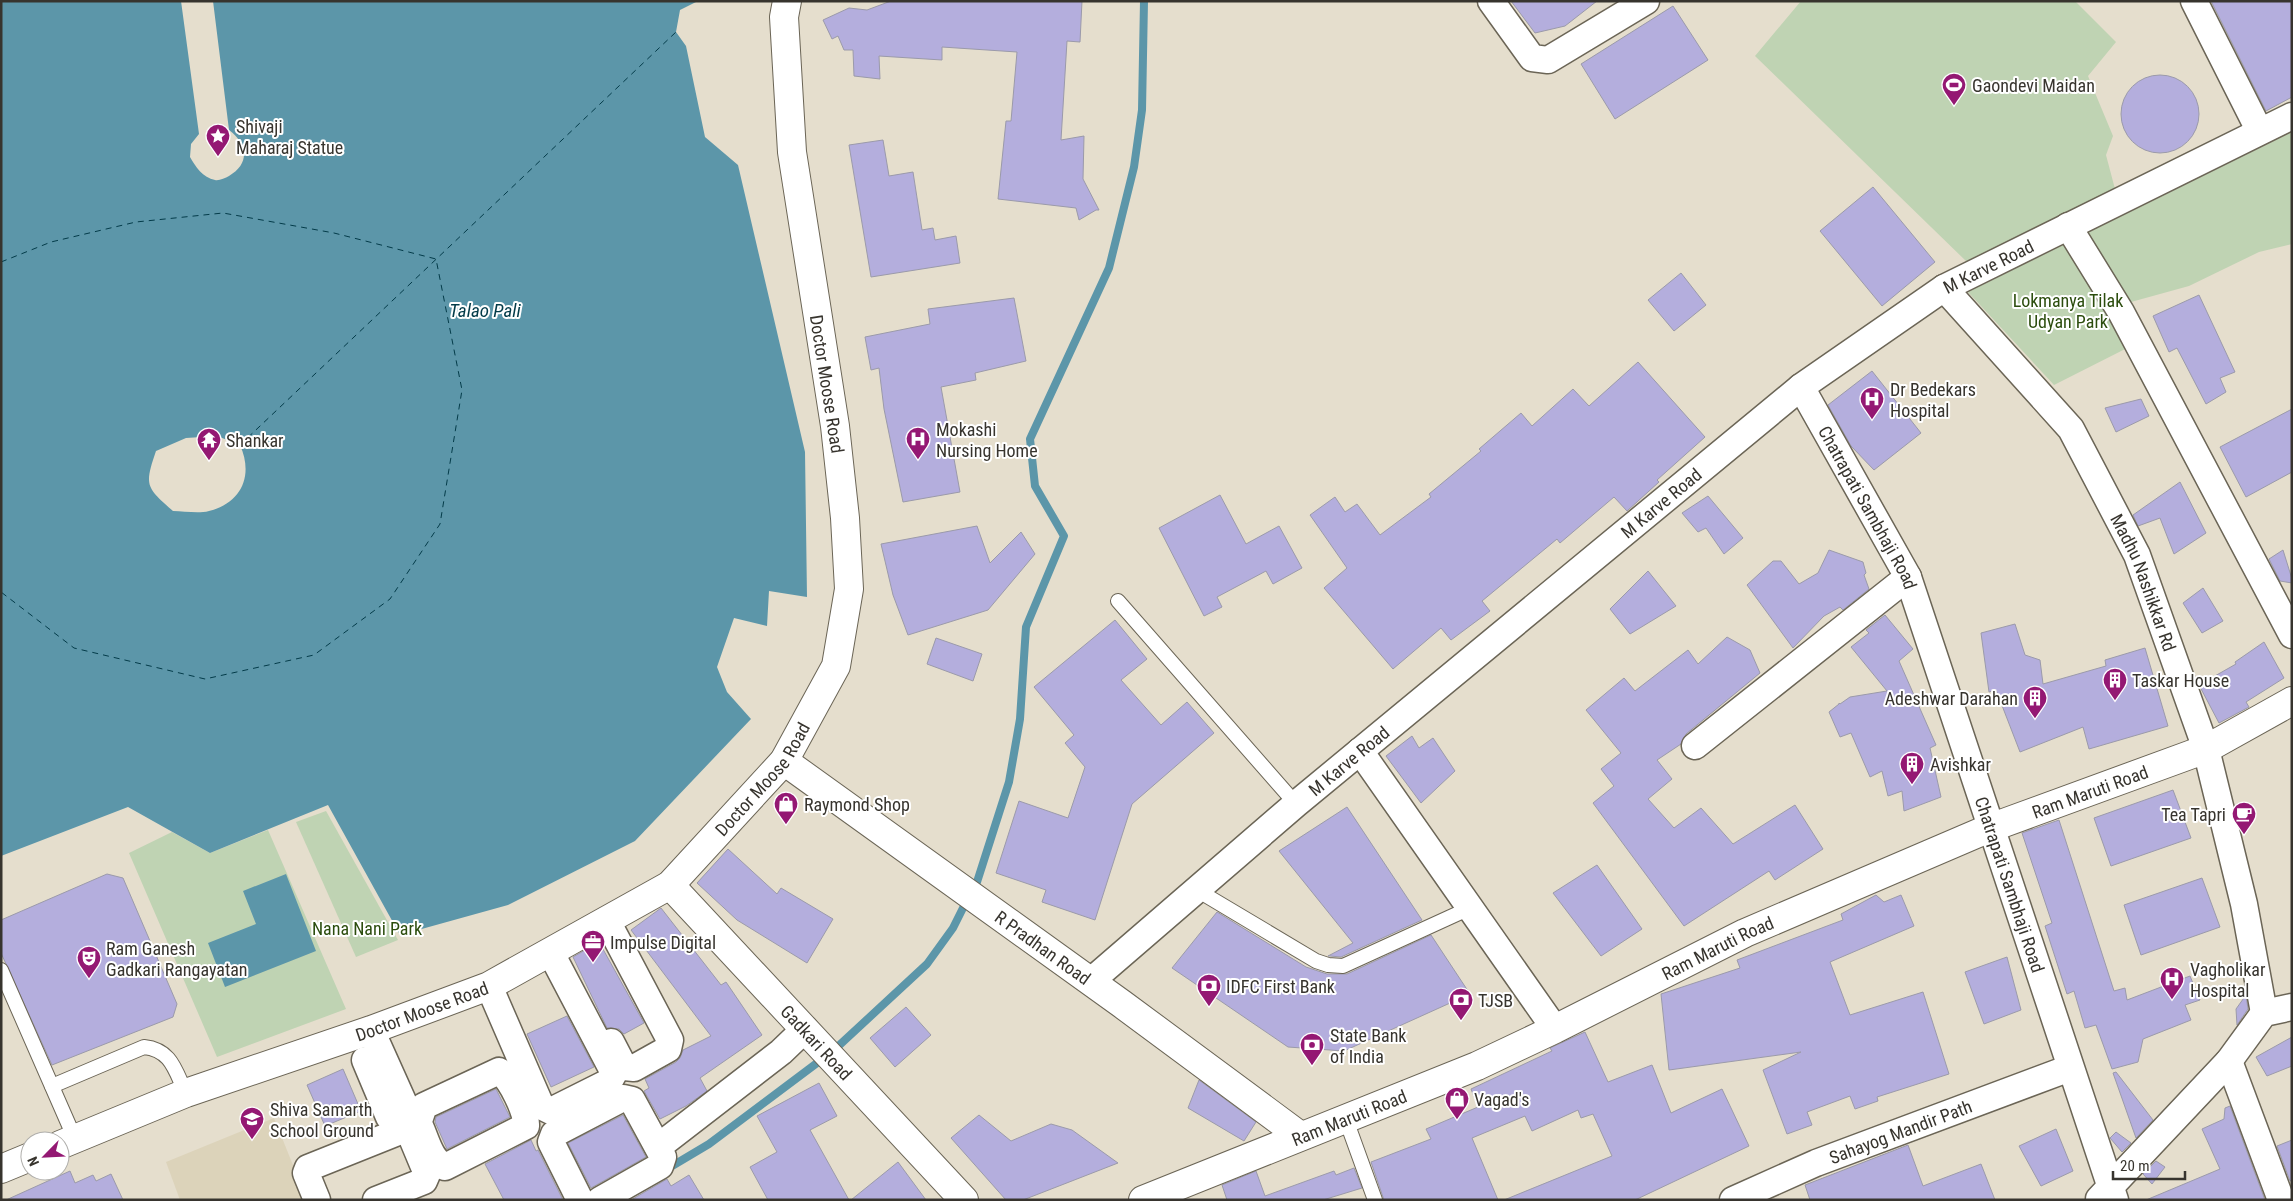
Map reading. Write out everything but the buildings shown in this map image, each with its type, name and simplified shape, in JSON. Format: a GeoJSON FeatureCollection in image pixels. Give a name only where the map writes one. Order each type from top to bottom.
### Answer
{"type":"FeatureCollection","features":[{"type":"Feature","properties":{"kind":"street","name":"Doctor Moose Road"},"geometry":{"type":"LineString","coordinates":[[70,1141],[186,1093],[489,986],[670,885],[784,761],[836,666],[849,589],[845,518],[835,426],[792,152],[784,17],[787,1]]}},
{"type":"Feature","properties":{"kind":"street"},"geometry":{"type":"LineString","coordinates":[[1491,1],[1532,58],[1548,60],[1646,1]]}},
{"type":"Feature","properties":{"kind":"street"},"geometry":{"type":"LineString","coordinates":[[2194,1],[2259,130]]}},
{"type":"Feature","properties":{"kind":"street","name":"M Karve Road"},"geometry":{"type":"LineString","coordinates":[[1091,982],[1296,804],[1801,386],[1944,288],[2259,130],[2292,116]]}},
{"type":"Feature","properties":{"kind":"street"},"geometry":{"type":"LineString","coordinates":[[2068,226],[2121,312],[2292,635]]}},
{"type":"Feature","properties":{"kind":"street","name":"Madhu Nashikkar Rd"},"geometry":{"type":"LineString","coordinates":[[1944,288],[2071,430],[2137,555],[2206,749],[2244,904],[2264,1013]]}},
{"type":"Feature","properties":{"kind":"street","name":"Chatrapati Sambhaji Road"},"geometry":{"type":"LineString","coordinates":[[1801,386],[1908,577],[2070,1068],[2108,1196]]}},
{"type":"Feature","properties":{"kind":"street"},"geometry":{"type":"LineString","coordinates":[[1695,746],[1908,577]]}},
{"type":"Feature","properties":{"kind":"street","name":"Ram Maruti Road"},"geometry":{"type":"LineString","coordinates":[[1143,1200],[1299,1135],[1477,1066],[1555,1029],[1745,933],[1990,828],[2206,749],[2292,701]]}},
{"type":"Feature","properties":{"kind":"street"},"geometry":{"type":"LineString","coordinates":[[1360,751],[1555,1029]]}},
{"type":"Feature","properties":{"kind":"street","name":"R Pradhan Road"},"geometry":{"type":"LineString","coordinates":[[784,761],[1091,982],[1299,1135]]}},
{"type":"Feature","properties":{"kind":"street","name":"Gadkari Road"},"geometry":{"type":"LineString","coordinates":[[670,885],[964,1200]]}},
{"type":"Feature","properties":{"kind":"street"},"geometry":{"type":"LineString","coordinates":[[556,949],[624,1067],[634,1068],[668,1050],[670,1040],[607,921]]}},
{"type":"Feature","properties":{"kind":"street"},"geometry":{"type":"LineString","coordinates":[[489,986],[542,1106],[551,1111],[609,1082],[614,1073],[556,949]]}},
{"type":"Feature","properties":{"kind":"street"},"geometry":{"type":"LineString","coordinates":[[2108,1196],[2229,1061],[2264,1013],[2292,1007]]}},
{"type":"Feature","properties":{"kind":"street"},"geometry":{"type":"LineString","coordinates":[[662,1143],[781,1052],[805,1029]]}},
{"type":"Feature","properties":{"kind":"street"},"geometry":{"type":"LineString","coordinates":[[363,1032],[405,1119],[427,1174],[424,1181],[376,1200]]}},
{"type":"Feature","properties":{"kind":"street"},"geometry":{"type":"LineString","coordinates":[[2229,1061],[2281,1200]]}},
{"type":"Feature","properties":{"kind":"street","name":"Sahayog Mandir Path"},"geometry":{"type":"LineString","coordinates":[[1733,1200],[1816,1163],[2070,1068]]}},
{"type":"Feature","properties":{"kind":"street"},"geometry":{"type":"LineString","coordinates":[[600,1200],[660,1166],[663,1157],[662,1143],[629,1081]]}},
{"type":"Feature","properties":{"kind":"street"},"geometry":{"type":"LineString","coordinates":[[580,1200],[550,1142],[554,1134],[623,1098],[632,1100],[662,1143]]}},
{"type":"Feature","properties":{"kind":"street"},"geometry":{"type":"LineString","coordinates":[[336,1141],[405,1119]]}},
{"type":"Feature","properties":{"kind":"street"},"geometry":{"type":"LineString","coordinates":[[317,1200],[306,1173],[308,1168],[405,1119]]}},
{"type":"Feature","properties":{"kind":"street"},"geometry":{"type":"LineString","coordinates":[[1,1169],[20,1162]]}},
{"type":"Feature","properties":{"kind":"lane"},"geometry":{"type":"LineString","coordinates":[[1118,601],[1296,804]]}},
{"type":"Feature","properties":{"kind":"lane"},"geometry":{"type":"LineString","coordinates":[[1207,896],[1316,961],[1328,965],[1344,966],[1470,908]]}},
{"type":"Feature","properties":{"kind":"lane"},"geometry":{"type":"LineString","coordinates":[[1,970],[52,1086],[65,1131]]}},
{"type":"Feature","properties":{"kind":"lane"},"geometry":{"type":"LineString","coordinates":[[52,1086],[144,1047],[156,1048],[169,1057],[186,1093]]}},
{"type":"Feature","properties":{"kind":"lane"},"geometry":{"type":"LineString","coordinates":[[1345,1118],[1375,1200]]}},
{"type":"Feature","properties":{"kind":"shaded area","name":"Shiva Samarth School Ground"},"geometry":{"type":"Polygon","coordinates":[[[274,1118],[307,1200],[180,1200],[166,1162],[274,1118]]]}},
{"type":"Feature","properties":{"kind":"green space","name":"Gaondevi Maidan"},"geometry":{"type":"Polygon","coordinates":[[[1801,1],[2075,1],[2116,42],[2088,76],[2113,136],[2106,155],[2115,189],[1967,262],[1755,56],[1801,1]]]}},
{"type":"Feature","properties":{"kind":"green space","name":"Lokmanya Tilak Udyan Park"},"geometry":{"type":"Polygon","coordinates":[[[2292,132],[2292,244],[2259,252],[2189,286],[2131,302],[2139,342],[2054,385],[1968,292],[2292,132]]]}},
{"type":"Feature","properties":{"kind":"green space","name":"Nana Nani Park"},"geometry":{"type":"Polygon","coordinates":[[[326,811],[398,940],[356,957],[296,822],[326,811]]]}},
{"type":"Feature","properties":{"kind":"green space"},"geometry":{"type":"Polygon","coordinates":[[[268,830],[346,1009],[217,1057],[129,853],[172,832],[210,853],[268,830]]]}},
{"type":"Feature","properties":{"kind":"water","name":"Talao Pali"},"geometry":{"type":"Polygon","coordinates":[[[1,1],[181,1],[199,134],[191,144],[190,157],[203,174],[211,179],[220,180],[229,176],[241,166],[244,154],[240,141],[229,130],[213,1],[698,1],[680,10],[676,32],[686,46],[705,137],[738,165],[805,452],[807,597],[769,591],[767,626],[734,618],[717,667],[727,692],[751,719],[635,841],[508,905],[400,935],[328,805],[210,853],[128,807],[1,856],[1,1]],[[217,436],[186,438],[156,451],[150,472],[150,485],[157,496],[173,511],[200,512],[220,507],[237,495],[242,487],[246,467],[240,445],[217,436]]]}},
{"type":"Feature","properties":{"kind":"water"},"geometry":{"type":"Polygon","coordinates":[[[286,874],[316,951],[225,987],[208,943],[256,924],[243,891],[286,874]]]}},
{"type":"Feature","properties":{"kind":"waterway"},"geometry":{"type":"LineString","coordinates":[[977,882],[1009,782],[1020,719],[1026,627],[1064,536],[1035,486],[1030,439],[1109,268],[1134,167],[1142,110],[1144,1]]}},
{"type":"Feature","properties":{"kind":"waterway"},"geometry":{"type":"LineString","coordinates":[[833,1051],[927,964],[953,928],[963,908]]}},
{"type":"Feature","properties":{"kind":"waterway"},"geometry":{"type":"LineString","coordinates":[[667,1169],[709,1144],[817,1063]]}},
{"type":"Feature","properties":{"kind":"ferry route"},"geometry":{"type":"LineString","coordinates":[[240,445],[676,32]]}},
{"type":"Feature","properties":{"kind":"ferry route"},"geometry":{"type":"LineString","coordinates":[[1,262],[51,242],[136,222],[223,213],[334,233],[436,259],[462,390],[440,524],[390,599],[314,655],[205,679],[74,648],[1,592]]}},
{"type":"Feature","properties":{"kind":"place","name":"Gaondevi Maidan"},"geometry":{"type":"Point","coordinates":[1954,106]}},
{"type":"Feature","properties":{"kind":"place","name":"Shivaji Maharaj Statue"},"geometry":{"type":"Point","coordinates":[218,157]}},
{"type":"Feature","properties":{"kind":"place","name":"Dr Bedekars Hospital"},"geometry":{"type":"Point","coordinates":[1872,420]}},
{"type":"Feature","properties":{"kind":"place","name":"Mokashi Nursing Home"},"geometry":{"type":"Point","coordinates":[918,460]}},
{"type":"Feature","properties":{"kind":"place","name":"Shankar"},"geometry":{"type":"Point","coordinates":[209,461]}},
{"type":"Feature","properties":{"kind":"place","name":"Taskar House"},"geometry":{"type":"Point","coordinates":[2115,701]}},
{"type":"Feature","properties":{"kind":"place","name":"Adeshwar Darahan"},"geometry":{"type":"Point","coordinates":[2035,719]}},
{"type":"Feature","properties":{"kind":"place","name":"Avishkar"},"geometry":{"type":"Point","coordinates":[1912,785]}},
{"type":"Feature","properties":{"kind":"place","name":"Raymond Shop"},"geometry":{"type":"Point","coordinates":[786,825]}},
{"type":"Feature","properties":{"kind":"place","name":"Tea Tapri"},"geometry":{"type":"Point","coordinates":[2244,835]}},
{"type":"Feature","properties":{"kind":"place","name":"Impulse Digital"},"geometry":{"type":"Point","coordinates":[593,963]}},
{"type":"Feature","properties":{"kind":"place","name":"Ram Ganesh Gadkari Rangayatan"},"geometry":{"type":"Point","coordinates":[89,979]}},
{"type":"Feature","properties":{"kind":"place","name":"Vagholikar Hospital"},"geometry":{"type":"Point","coordinates":[2172,1000]}},
{"type":"Feature","properties":{"kind":"place","name":"IDFC First Bank"},"geometry":{"type":"Point","coordinates":[1209,1007]}},
{"type":"Feature","properties":{"kind":"place","name":"TJSB"},"geometry":{"type":"Point","coordinates":[1461,1021]}},
{"type":"Feature","properties":{"kind":"place","name":"State Bank of India"},"geometry":{"type":"Point","coordinates":[1312,1066]}},
{"type":"Feature","properties":{"kind":"place","name":"Vagad's"},"geometry":{"type":"Point","coordinates":[1457,1120]}},
{"type":"Feature","properties":{"kind":"place","name":"Shiva Samarth School Ground"},"geometry":{"type":"Point","coordinates":[252,1140]}}]}
